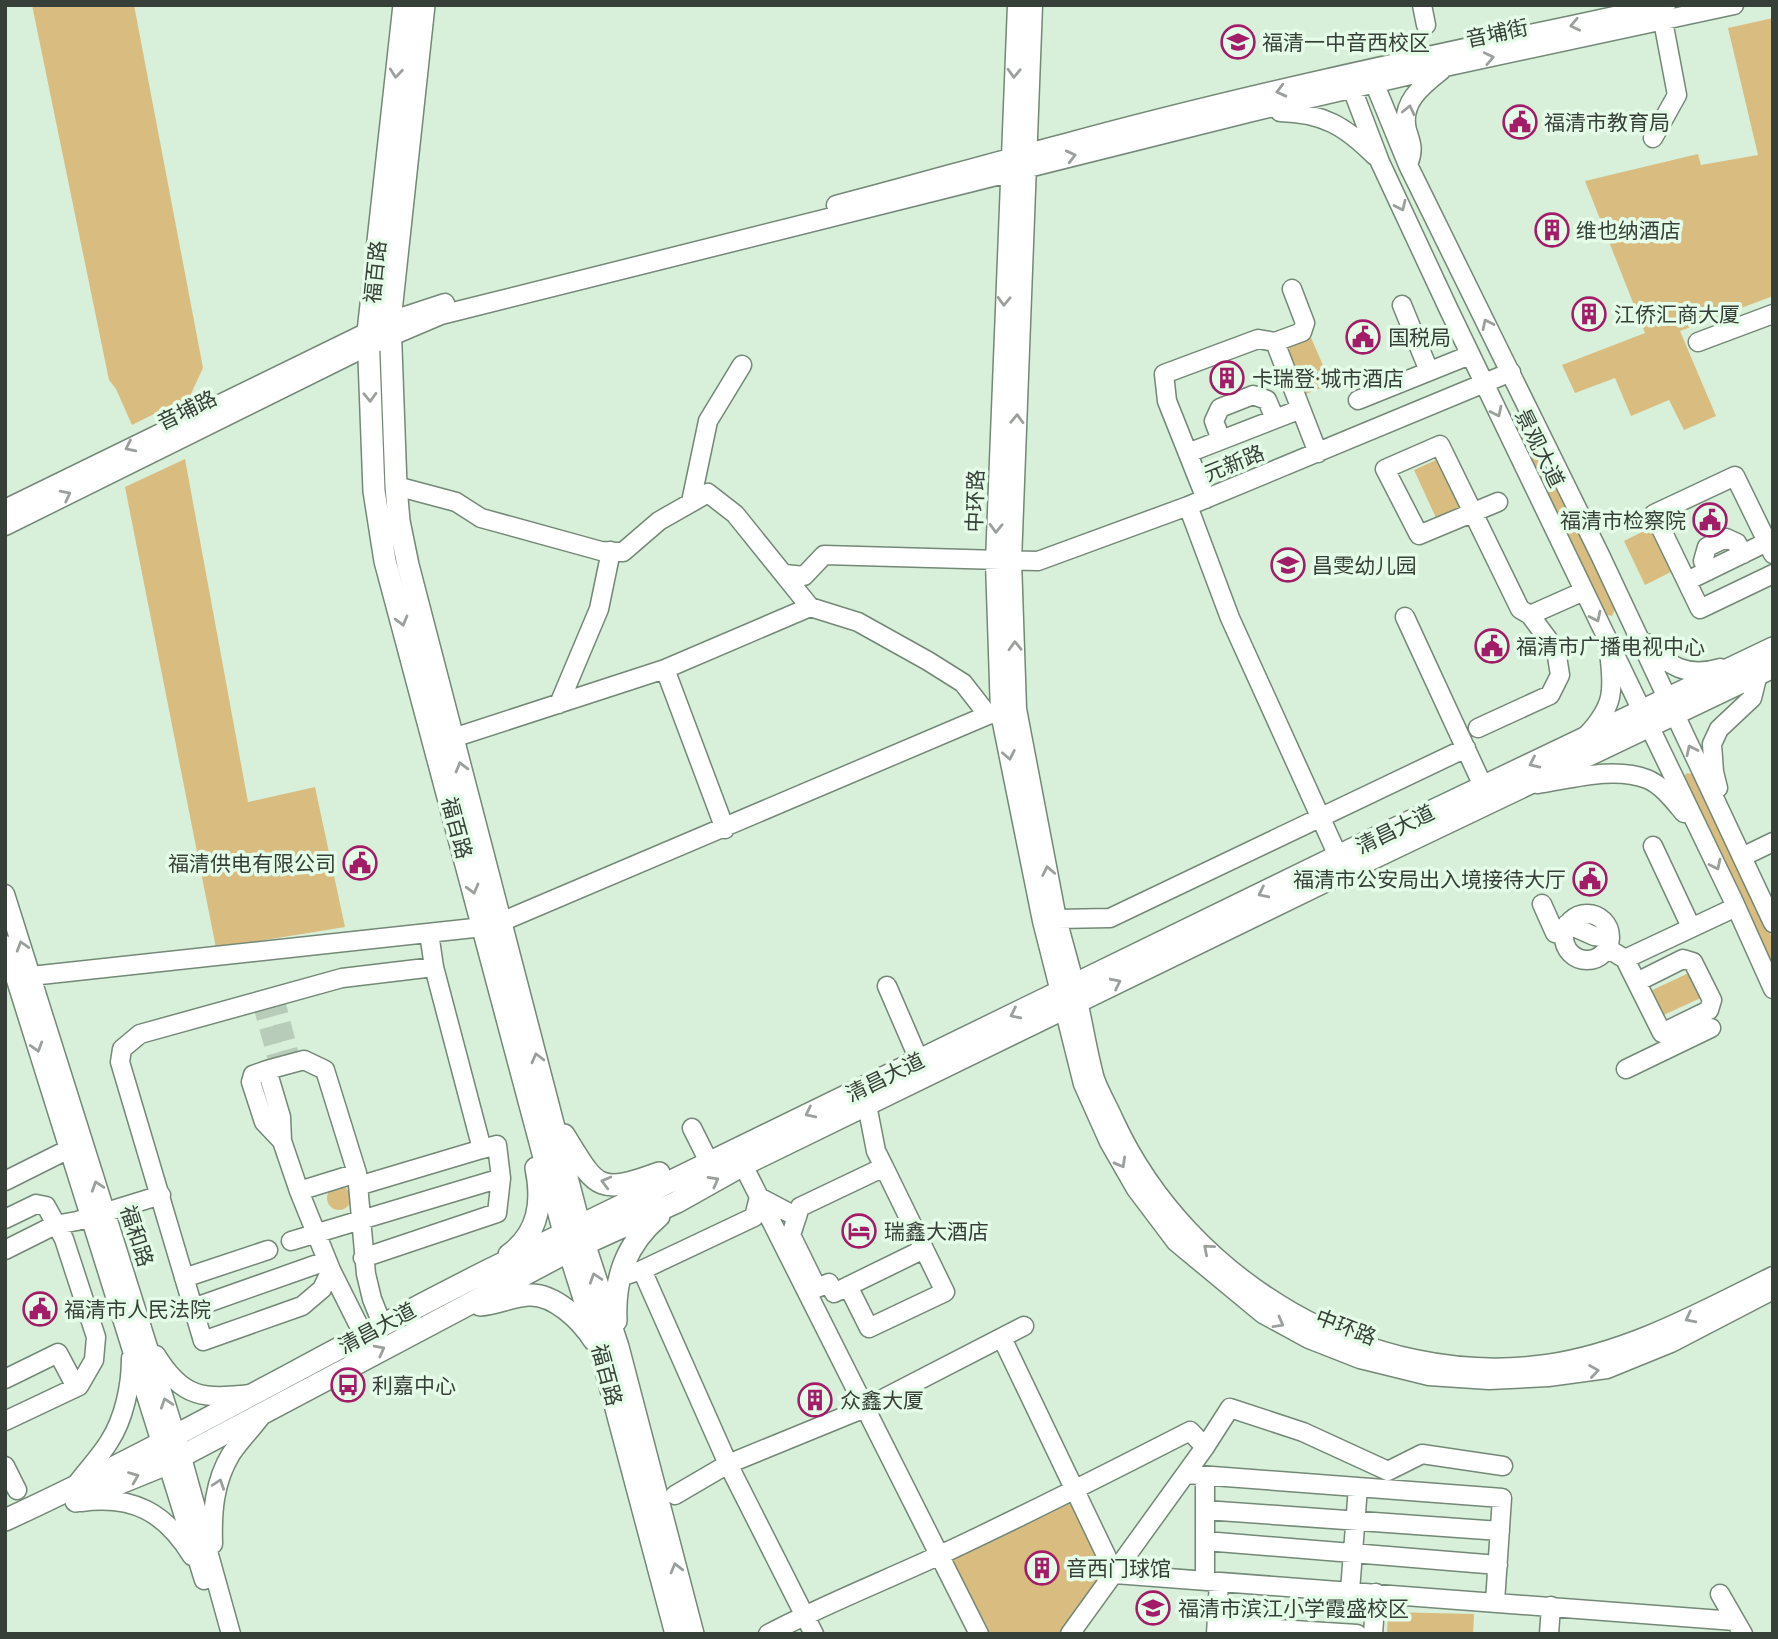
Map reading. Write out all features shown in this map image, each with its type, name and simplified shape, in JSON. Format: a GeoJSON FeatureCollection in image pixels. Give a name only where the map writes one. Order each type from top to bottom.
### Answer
{"type":"FeatureCollection","features":[{"type":"Feature","properties":{"kind":"main road","name":"福百路"},"geometry":{"type":"LineString","coordinates":[[404,5],[368,339],[374,491],[386,561],[492,924],[574,1238],[610,1350],[693,1634]]}},
{"type":"Feature","properties":{"kind":"main road","name":"福百路"},"geometry":{"type":"LineString","coordinates":[[425,5],[390,329],[396,486],[399,521],[408,565],[453,738],[492,924]]}},
{"type":"Feature","properties":{"kind":"main road","name":"清昌大道"},"geometry":{"type":"LineString","coordinates":[[261,1402],[363,1334],[489,1270],[677,1202],[743,1164],[867,1105],[1338,856],[1562,750],[1645,719],[1760,667],[1773,648]]}},
{"type":"Feature","properties":{"kind":"main road","name":"清昌大道"},"geometry":{"type":"LineString","coordinates":[[5,1520],[71,1496],[172,1449],[261,1402],[467,1305],[574,1238],[702,1165],[919,1060],[1069,996],[1527,785],[1645,719]]}},
{"type":"Feature","properties":{"kind":"main road"},"geometry":{"type":"LineString","coordinates":[[489,1270],[517,1250],[529,1233],[539,1209],[540,1186],[530,1138],[543,1115],[585,1172],[593,1179],[608,1185],[626,1186],[664,1171],[702,1165]]}},
{"type":"Feature","properties":{"kind":"main road"},"geometry":{"type":"LineString","coordinates":[[610,1350],[620,1273],[639,1235],[677,1202]]}},
{"type":"Feature","properties":{"kind":"main road"},"geometry":{"type":"LineString","coordinates":[[467,1305],[493,1304],[529,1295],[547,1298],[569,1312],[610,1350]]}},
{"type":"Feature","properties":{"kind":"main road","name":"福百路"},"geometry":{"type":"LineString","coordinates":[[610,1350],[676,1634]]}},
{"type":"Feature","properties":{"kind":"main road","name":"清昌大道"},"geometry":{"type":"LineString","coordinates":[[5,1535],[71,1496]]}},
{"type":"Feature","properties":{"kind":"street","name":"中环路"},"geometry":{"type":"LineString","coordinates":[[1017,5],[1018,163],[1004,561],[1002,712],[1042,921],[1096,1080],[1122,1137],[1149,1183],[1187,1230],[1268,1299],[1314,1325],[1362,1345],[1429,1363],[1489,1367],[1546,1364],[1603,1352],[1666,1329],[1773,1276]]}},
{"type":"Feature","properties":{"kind":"street","name":"中环路"},"geometry":{"type":"LineString","coordinates":[[1018,163],[1033,5]]}},
{"type":"Feature","properties":{"kind":"street"},"geometry":{"type":"LineString","coordinates":[[1422,5],[1426,25]]}},
{"type":"Feature","properties":{"kind":"street","name":"音埔街"},"geometry":{"type":"LineString","coordinates":[[1349,82],[1664,13],[1734,5]]}},
{"type":"Feature","properties":{"kind":"street"},"geometry":{"type":"LineString","coordinates":[[1653,138],[1678,95],[1664,13]]}},
{"type":"Feature","properties":{"kind":"street","name":"音埔街"},"geometry":{"type":"LineString","coordinates":[[1371,76],[1445,67],[1664,13]]}},
{"type":"Feature","properties":{"kind":"street"},"geometry":{"type":"LineString","coordinates":[[1408,166],[1414,150],[1406,126],[1412,97],[1445,67]]}},
{"type":"Feature","properties":{"kind":"street","name":"景观大道"},"geometry":{"type":"LineString","coordinates":[[1371,76],[1408,166],[1511,372],[1773,923]]}},
{"type":"Feature","properties":{"kind":"street"},"geometry":{"type":"LineString","coordinates":[[1018,163],[1066,142],[1349,82]]}},
{"type":"Feature","properties":{"kind":"street"},"geometry":{"type":"LineString","coordinates":[[1018,163],[1252,112],[1349,82]]}},
{"type":"Feature","properties":{"kind":"street","name":"景观大道"},"geometry":{"type":"LineString","coordinates":[[1349,82],[1380,162],[1484,385],[1773,989]]}},
{"type":"Feature","properties":{"kind":"street"},"geometry":{"type":"LineString","coordinates":[[1252,112],[1301,113],[1323,118],[1355,136],[1380,162]]}},
{"type":"Feature","properties":{"kind":"street","name":"音埔路"},"geometry":{"type":"LineString","coordinates":[[5,509],[390,329],[1018,163]]}},
{"type":"Feature","properties":{"kind":"street"},"geometry":{"type":"LineString","coordinates":[[1206,499],[1167,401],[1164,374],[1258,339],[1275,342],[1302,332],[1305,323],[1292,289]]}},
{"type":"Feature","properties":{"kind":"street"},"geometry":{"type":"LineString","coordinates":[[1402,305],[1429,371]]}},
{"type":"Feature","properties":{"kind":"street"},"geometry":{"type":"LineString","coordinates":[[1698,342],[1773,314]]}},
{"type":"Feature","properties":{"kind":"street","name":"音埔路"},"geometry":{"type":"LineString","coordinates":[[5,526],[368,339]]}},
{"type":"Feature","properties":{"kind":"street"},"geometry":{"type":"LineString","coordinates":[[1275,342],[1318,453]]}},
{"type":"Feature","properties":{"kind":"street"},"geometry":{"type":"LineString","coordinates":[[1358,400],[1470,355]]}},
{"type":"Feature","properties":{"kind":"street"},"geometry":{"type":"LineString","coordinates":[[691,502],[708,421],[741,365]]}},
{"type":"Feature","properties":{"kind":"street","name":"元新路"},"geometry":{"type":"LineString","coordinates":[[785,574],[804,576],[824,555],[1038,561],[1206,499],[1511,372]]}},
{"type":"Feature","properties":{"kind":"street"},"geometry":{"type":"LineString","coordinates":[[1221,440],[1214,421],[1220,408],[1253,395],[1267,400],[1275,419]]}},
{"type":"Feature","properties":{"kind":"street"},"geometry":{"type":"LineString","coordinates":[[1188,453],[1301,409]]}},
{"type":"Feature","properties":{"kind":"street"},"geometry":{"type":"LineString","coordinates":[[1478,728],[1550,695],[1560,675],[1556,650],[1531,615],[1520,610],[1473,512],[1440,445],[1385,469],[1419,535],[1473,512],[1498,502]]}},
{"type":"Feature","properties":{"kind":"street"},"geometry":{"type":"LineString","coordinates":[[1687,581],[1708,571],[1703,561],[1707,547],[1726,538],[1737,543],[1743,554],[1770,548],[1735,476],[1654,514],[1700,609],[1773,574]]}},
{"type":"Feature","properties":{"kind":"street"},"geometry":{"type":"LineString","coordinates":[[396,486],[456,502],[481,518],[601,551],[623,552],[659,521],[708,493],[735,514],[810,607],[858,622],[940,668],[1002,712]]}},
{"type":"Feature","properties":{"kind":"street"},"geometry":{"type":"LineString","coordinates":[[1188,506],[1230,618],[1338,856]]}},
{"type":"Feature","properties":{"kind":"street"},"geometry":{"type":"LineString","coordinates":[[559,704],[599,609],[611,551]]}},
{"type":"Feature","properties":{"kind":"street"},"geometry":{"type":"LineString","coordinates":[[1531,615],[1584,591]]}},
{"type":"Feature","properties":{"kind":"street"},"geometry":{"type":"LineString","coordinates":[[453,738],[665,670],[810,607]]}},
{"type":"Feature","properties":{"kind":"street"},"geometry":{"type":"LineString","coordinates":[[1405,617],[1483,786]]}},
{"type":"Feature","properties":{"kind":"street"},"geometry":{"type":"LineString","coordinates":[[1634,630],[1669,665],[1691,671],[1760,667],[1752,698],[1719,729],[1712,744],[1714,772],[1726,822]]}},
{"type":"Feature","properties":{"kind":"street"},"geometry":{"type":"LineString","coordinates":[[1562,750],[1587,734],[1607,711],[1611,673],[1608,642]]}},
{"type":"Feature","properties":{"kind":"street"},"geometry":{"type":"LineString","coordinates":[[665,670],[725,829]]}},
{"type":"Feature","properties":{"kind":"street","name":"中环路"},"geometry":{"type":"LineString","coordinates":[[1002,712],[1057,919],[1083,1084],[1109,1142],[1136,1189],[1176,1241],[1263,1314],[1309,1339],[1360,1359],[1429,1376],[1489,1380],[1548,1377],[1607,1369],[1671,1343],[1773,1290]]}},
{"type":"Feature","properties":{"kind":"street"},"geometry":{"type":"LineString","coordinates":[[18,982],[492,924],[1002,712]]}},
{"type":"Feature","properties":{"kind":"street"},"geometry":{"type":"LineString","coordinates":[[1057,919],[1110,918],[1466,748]]}},
{"type":"Feature","properties":{"kind":"street"},"geometry":{"type":"LineString","coordinates":[[1527,785],[1596,775],[1630,775],[1649,780],[1672,800],[1701,835]]}},
{"type":"Feature","properties":{"kind":"street"},"geometry":{"type":"LineString","coordinates":[[1742,857],[1773,842]]}},
{"type":"Feature","properties":{"kind":"street"},"geometry":{"type":"LineString","coordinates":[[1653,846],[1691,927]]}},
{"type":"Feature","properties":{"kind":"street","name":"福和路"},"geometry":{"type":"LineString","coordinates":[[5,894],[18,982],[69,1149],[98,1214]]}},
{"type":"Feature","properties":{"kind":"street"},"geometry":{"type":"LineString","coordinates":[[1542,904],[1555,933],[1565,929],[1577,915],[1593,914],[1606,923],[1609,943],[1625,959],[1666,1041]]}},
{"type":"Feature","properties":{"kind":"street"},"geometry":{"type":"LineString","coordinates":[[1625,959],[1736,907]]}},
{"type":"Feature","properties":{"kind":"street"},"geometry":{"type":"LineString","coordinates":[[1565,929],[1566,949],[1578,959],[1592,960],[1599,957],[1609,943]]}},
{"type":"Feature","properties":{"kind":"street"},"geometry":{"type":"LineString","coordinates":[[429,933],[434,967],[482,1149]]}},
{"type":"Feature","properties":{"kind":"street","name":"福和路"},"geometry":{"type":"LineString","coordinates":[[5,945],[98,1214],[208,1574],[231,1634]]}},
{"type":"Feature","properties":{"kind":"street"},"geometry":{"type":"LineString","coordinates":[[1626,1069],[1709,1010],[1712,1000],[1693,962],[1683,959],[1637,982]]}},
{"type":"Feature","properties":{"kind":"street"},"geometry":{"type":"LineString","coordinates":[[329,1266],[322,1289],[302,1306],[203,1341],[120,1062],[122,1049],[140,1034],[342,978],[434,967]]}},
{"type":"Feature","properties":{"kind":"street"},"geometry":{"type":"LineString","coordinates":[[887,986],[919,1060]]}},
{"type":"Feature","properties":{"kind":"street"},"geometry":{"type":"LineString","coordinates":[[1666,1041],[1711,1028]]}},
{"type":"Feature","properties":{"kind":"street"},"geometry":{"type":"LineString","coordinates":[[363,1334],[315,1233],[282,1141],[264,1122],[251,1082],[253,1075],[304,1060],[325,1070],[358,1180],[363,1258],[372,1299],[383,1324]]}},
{"type":"Feature","properties":{"kind":"street"},"geometry":{"type":"LineString","coordinates":[[848,1286],[869,1328],[945,1292],[876,1151],[867,1105]]}},
{"type":"Feature","properties":{"kind":"street"},"geometry":{"type":"LineString","coordinates":[[692,1128],[702,1165]]}},
{"type":"Feature","properties":{"kind":"street"},"geometry":{"type":"LineString","coordinates":[[299,1191],[358,1180],[497,1145],[501,1178],[496,1213],[363,1258]]}},
{"type":"Feature","properties":{"kind":"street"},"geometry":{"type":"LineString","coordinates":[[5,1181],[69,1149]]}},
{"type":"Feature","properties":{"kind":"street"},"geometry":{"type":"LineString","coordinates":[[743,1164],[979,1634]]}},
{"type":"Feature","properties":{"kind":"street"},"geometry":{"type":"LineString","coordinates":[[884,1167],[800,1207],[791,1235],[817,1288],[829,1283],[834,1293],[924,1249]]}},
{"type":"Feature","properties":{"kind":"street"},"geometry":{"type":"LineString","coordinates":[[292,1241],[501,1178]]}},
{"type":"Feature","properties":{"kind":"street"},"geometry":{"type":"LineString","coordinates":[[5,1250],[55,1225],[77,1221],[161,1195]]}},
{"type":"Feature","properties":{"kind":"street"},"geometry":{"type":"LineString","coordinates":[[759,1197],[797,1217]]}},
{"type":"Feature","properties":{"kind":"street"},"geometry":{"type":"LineString","coordinates":[[620,1273],[623,1276],[642,1270],[754,1217],[759,1197]]}},
{"type":"Feature","properties":{"kind":"street"},"geometry":{"type":"LineString","coordinates":[[5,1219],[36,1204],[46,1206],[64,1239],[96,1337],[94,1360],[76,1387],[6,1420]]}},
{"type":"Feature","properties":{"kind":"street"},"geometry":{"type":"LineString","coordinates":[[184,1279],[268,1250]]}},
{"type":"Feature","properties":{"kind":"street"},"geometry":{"type":"LineString","coordinates":[[193,1308],[329,1266]]}},
{"type":"Feature","properties":{"kind":"street"},"geometry":{"type":"LineString","coordinates":[[642,1270],[728,1464],[814,1634]]}},
{"type":"Feature","properties":{"kind":"street"},"geometry":{"type":"LineString","coordinates":[[675,1495],[728,1464],[865,1408],[1024,1326]]}},
{"type":"Feature","properties":{"kind":"street"},"geometry":{"type":"LineString","coordinates":[[1002,1338],[1115,1574]]}},
{"type":"Feature","properties":{"kind":"street"},"geometry":{"type":"LineString","coordinates":[[138,1342],[185,1389],[203,1396],[261,1402],[232,1452],[217,1488],[213,1503],[208,1574]]}},
{"type":"Feature","properties":{"kind":"street"},"geometry":{"type":"LineString","coordinates":[[138,1342],[119,1420],[109,1442],[71,1496],[138,1505],[154,1512],[173,1530],[208,1574]]}},
{"type":"Feature","properties":{"kind":"street"},"geometry":{"type":"LineString","coordinates":[[5,1379],[58,1353],[76,1387]]}},
{"type":"Feature","properties":{"kind":"street"},"geometry":{"type":"LineString","coordinates":[[1070,1634],[1186,1474],[1230,1408],[1303,1432],[1388,1471],[1422,1454],[1503,1466]]}},
{"type":"Feature","properties":{"kind":"street"},"geometry":{"type":"LineString","coordinates":[[768,1634],[1075,1490],[1190,1431],[1205,1447]]}},
{"type":"Feature","properties":{"kind":"street"},"geometry":{"type":"LineString","coordinates":[[5,1466],[17,1490]]}},
{"type":"Feature","properties":{"kind":"street"},"geometry":{"type":"LineString","coordinates":[[1186,1474],[1502,1498],[1495,1602]]}},
{"type":"Feature","properties":{"kind":"street"},"geometry":{"type":"LineString","coordinates":[[1205,1476],[1205,1542],[1217,1629],[1357,1634]]}},
{"type":"Feature","properties":{"kind":"street"},"geometry":{"type":"LineString","coordinates":[[1350,1591],[1358,1488]]}},
{"type":"Feature","properties":{"kind":"street"},"geometry":{"type":"LineString","coordinates":[[1205,1510],[1500,1531]]}},
{"type":"Feature","properties":{"kind":"street"},"geometry":{"type":"LineString","coordinates":[[1205,1542],[1497,1565]]}},
{"type":"Feature","properties":{"kind":"street","name":"福和路"},"geometry":{"type":"LineString","coordinates":[[208,1574],[218,1634]]}},
{"type":"Feature","properties":{"kind":"street"},"geometry":{"type":"LineString","coordinates":[[1115,1574],[1551,1606],[1731,1627],[1720,1594]]}},
{"type":"Feature","properties":{"kind":"street"},"geometry":{"type":"LineString","coordinates":[[1373,1634],[1376,1593]]}},
{"type":"Feature","properties":{"kind":"street"},"geometry":{"type":"LineString","coordinates":[[1549,1634],[1551,1606]]}},
{"type":"Feature","properties":{"kind":"shaded area"},"geometry":{"type":"Polygon","coordinates":[[[32,5],[134,5],[203,368],[190,396],[132,425],[116,389],[109,380],[32,5]]]}},
{"type":"Feature","properties":{"kind":"shaded area"},"geometry":{"type":"Polygon","coordinates":[[[1773,18],[1773,296],[1680,331],[1716,416],[1684,430],[1669,400],[1631,416],[1615,378],[1575,393],[1562,365],[1645,333],[1585,181],[1698,154],[1701,165],[1758,155],[1728,28],[1773,18]]]}},
{"type":"Feature","properties":{"kind":"shaded area"},"geometry":{"type":"Polygon","coordinates":[[[1309,333],[1331,384],[1306,394],[1284,343],[1309,333]]]}},
{"type":"Feature","properties":{"kind":"shaded area"},"geometry":{"type":"Polygon","coordinates":[[[1517,416],[1525,419],[1615,609],[1612,616],[1603,614],[1513,424],[1513,418],[1517,416]]]}},
{"type":"Feature","properties":{"kind":"shaded area"},"geometry":{"type":"Polygon","coordinates":[[[185,459],[248,802],[315,787],[345,927],[216,948],[125,487],[185,459]]]}},
{"type":"Feature","properties":{"kind":"shaded area"},"geometry":{"type":"Polygon","coordinates":[[[1438,459],[1462,509],[1437,520],[1414,470],[1438,459]]]}},
{"type":"Feature","properties":{"kind":"shaded area"},"geometry":{"type":"Polygon","coordinates":[[[1652,527],[1673,571],[1645,585],[1624,541],[1652,527]]]}},
{"type":"Feature","properties":{"kind":"shaded area"},"geometry":{"type":"Polygon","coordinates":[[[1687,773],[1695,777],[1773,940],[1773,970],[1683,781],[1687,773]]]}},
{"type":"Feature","properties":{"kind":"shaded area"},"geometry":{"type":"Polygon","coordinates":[[[1693,971],[1705,996],[1657,1018],[1646,993],[1693,971]]]}},
{"type":"Feature","properties":{"kind":"shaded area"},"geometry":{"type":"Polygon","coordinates":[[[339,1186],[350,1193],[351,1198],[344,1209],[339,1210],[328,1203],[327,1198],[334,1187],[339,1186]]]}},
{"type":"Feature","properties":{"kind":"shaded area"},"geometry":{"type":"Polygon","coordinates":[[[1071,1498],[1108,1571],[1061,1634],[985,1634],[947,1557],[1071,1498]]]}},
{"type":"Feature","properties":{"kind":"shaded area"},"geometry":{"type":"Polygon","coordinates":[[[1388,1612],[1474,1614],[1473,1634],[1387,1634],[1388,1612]]]}},
{"type":"Feature","properties":{"kind":"tunnel"},"geometry":{"type":"LineString","coordinates":[[275,997],[292,1063]]}},
{"type":"Feature","properties":{"kind":"tunnel"},"geometry":{"type":"LineString","coordinates":[[261,1001],[279,1067]]}},
{"type":"Feature","properties":{"kind":"place","name":"福清一中音西校区"},"geometry":{"type":"Point","coordinates":[1238,42]}},
{"type":"Feature","properties":{"kind":"place","name":"福清市教育局"},"geometry":{"type":"Point","coordinates":[1520,122]}},
{"type":"Feature","properties":{"kind":"place","name":"维也纳酒店"},"geometry":{"type":"Point","coordinates":[1552,230]}},
{"type":"Feature","properties":{"kind":"place","name":"江侨汇商大厦"},"geometry":{"type":"Point","coordinates":[1589,314]}},
{"type":"Feature","properties":{"kind":"place","name":"国税局"},"geometry":{"type":"Point","coordinates":[1363,337]}},
{"type":"Feature","properties":{"kind":"place","name":"卡瑞登·城市酒店"},"geometry":{"type":"Point","coordinates":[1227,378]}},
{"type":"Feature","properties":{"kind":"place","name":"福清市检察院"},"geometry":{"type":"Point","coordinates":[1710,520]}},
{"type":"Feature","properties":{"kind":"place","name":"昌雯幼儿园"},"geometry":{"type":"Point","coordinates":[1288,565]}},
{"type":"Feature","properties":{"kind":"place","name":"福清市广播电视中心"},"geometry":{"type":"Point","coordinates":[1492,646]}},
{"type":"Feature","properties":{"kind":"place","name":"福清供电有限公司"},"geometry":{"type":"Point","coordinates":[360,863]}},
{"type":"Feature","properties":{"kind":"place","name":"福清市公安局出入境接待大厅"},"geometry":{"type":"Point","coordinates":[1590,879]}},
{"type":"Feature","properties":{"kind":"place","name":"瑞鑫大酒店"},"geometry":{"type":"Point","coordinates":[859,1231]}},
{"type":"Feature","properties":{"kind":"place","name":"福清市人民法院"},"geometry":{"type":"Point","coordinates":[40,1309]}},
{"type":"Feature","properties":{"kind":"place","name":"利嘉中心"},"geometry":{"type":"Point","coordinates":[348,1385]}},
{"type":"Feature","properties":{"kind":"place","name":"众鑫大厦"},"geometry":{"type":"Point","coordinates":[815,1400]}},
{"type":"Feature","properties":{"kind":"place","name":"音西门球馆"},"geometry":{"type":"Point","coordinates":[1042,1568]}},
{"type":"Feature","properties":{"kind":"place","name":"福清市滨江小学霞盛校区"},"geometry":{"type":"Point","coordinates":[1153,1608]}}]}
